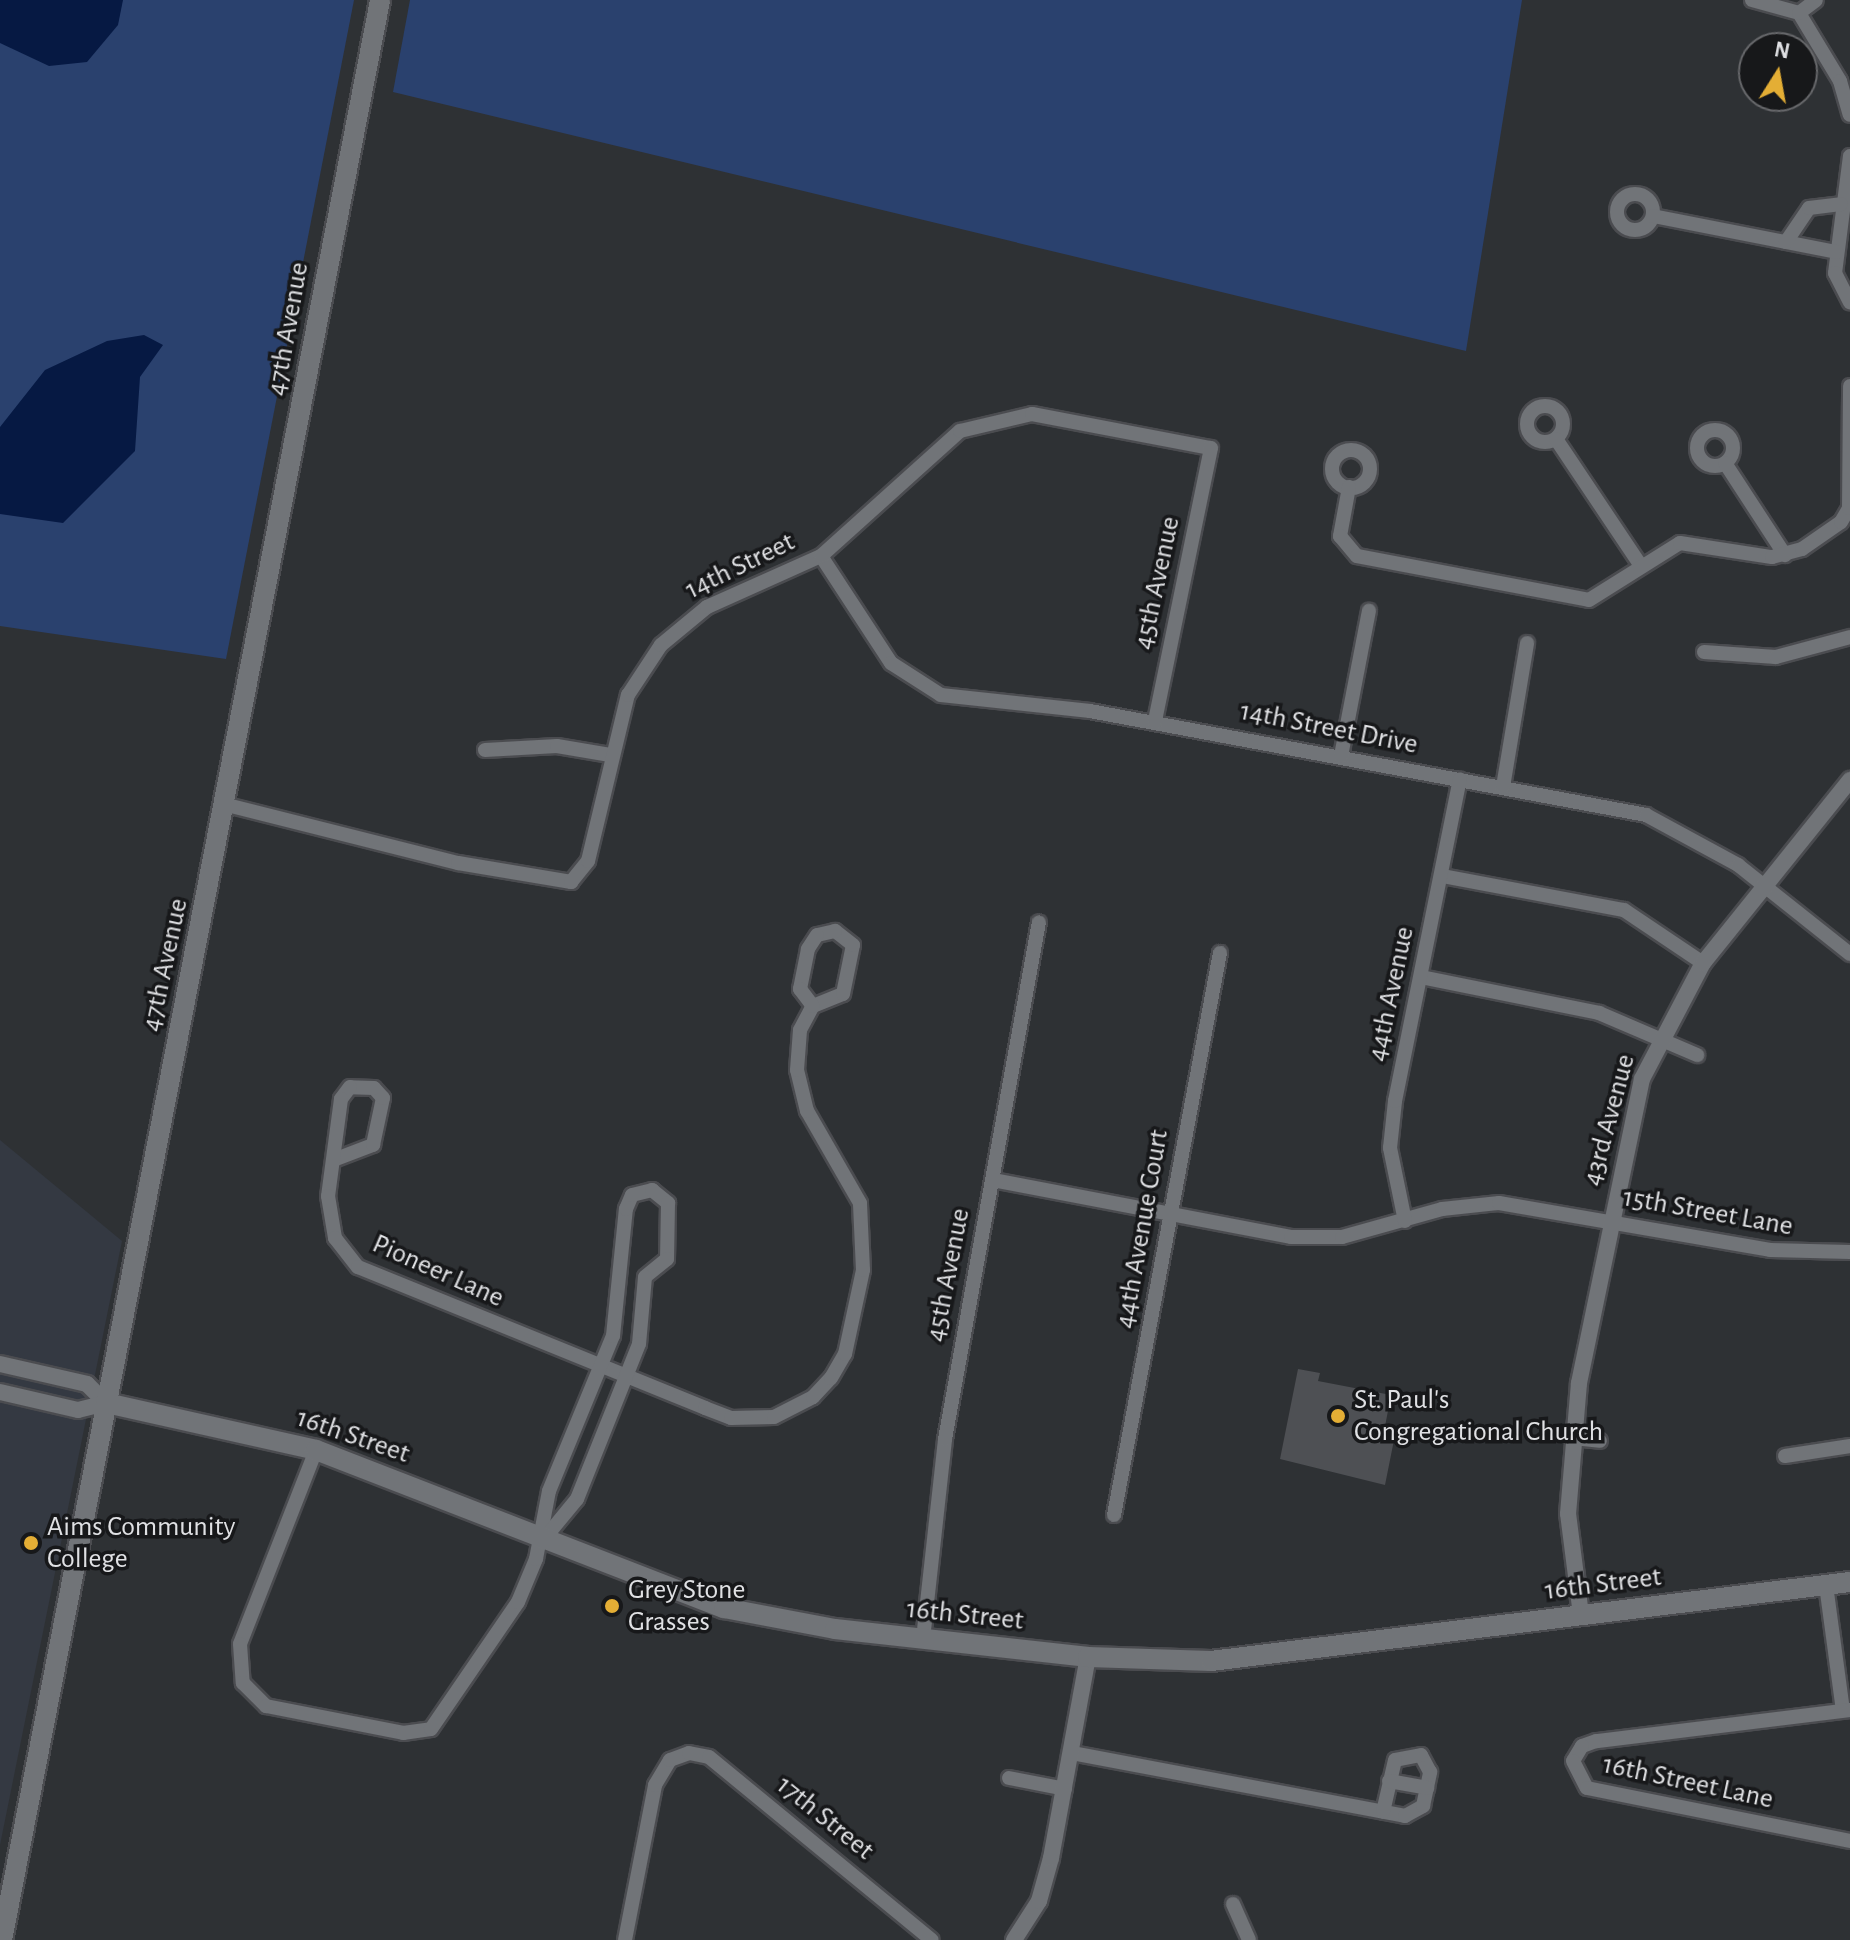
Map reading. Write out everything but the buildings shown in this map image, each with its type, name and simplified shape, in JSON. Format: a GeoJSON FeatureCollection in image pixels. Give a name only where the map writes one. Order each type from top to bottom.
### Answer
{"type":"FeatureCollection","features":[{"type":"Feature","properties":{"kind":"main road","name":"47th Avenue"},"geometry":{"type":"LineString","coordinates":[[2,1940],[106,1403],[227,805],[380,0]]}},
{"type":"Feature","properties":{"kind":"main road","name":"16th Street"},"geometry":{"type":"LineString","coordinates":[[106,1403],[316,1450],[724,1608],[923,1639],[1088,1657],[1211,1661],[1850,1582]]}},
{"type":"Feature","properties":{"kind":"street"},"geometry":{"type":"LineString","coordinates":[[1752,0],[1799,13],[1840,81],[1850,115]]}},
{"type":"Feature","properties":{"kind":"street"},"geometry":{"type":"LineString","coordinates":[[1799,13],[1816,0]]}},
{"type":"Feature","properties":{"kind":"street"},"geometry":{"type":"LineString","coordinates":[[1850,156],[1841,204],[1835,273],[1850,302]]}},
{"type":"Feature","properties":{"kind":"street"},"geometry":{"type":"LineString","coordinates":[[1786,242],[1809,208],[1841,204]]}},
{"type":"Feature","properties":{"kind":"street"},"geometry":{"type":"LineString","coordinates":[[1653,216],[1837,252]]}},
{"type":"Feature","properties":{"kind":"street"},"geometry":{"type":"LineString","coordinates":[[1349,487],[1340,536],[1357,556],[1589,600],[1680,543],[1785,555],[1847,516],[1850,386]]}},
{"type":"Feature","properties":{"kind":"street","name":"14th Street"},"geometry":{"type":"LineString","coordinates":[[227,805],[458,863],[571,882],[588,861],[610,755],[628,695],[685,622],[738,589],[821,556],[930,453],[995,418],[1088,422],[1190,442],[1211,448],[1210,455]]}},
{"type":"Feature","properties":{"kind":"street"},"geometry":{"type":"LineString","coordinates":[[1556,439],[1641,566]]}},
{"type":"Feature","properties":{"kind":"street","name":"45th Avenue"},"geometry":{"type":"LineString","coordinates":[[1155,722],[1210,455]]}},
{"type":"Feature","properties":{"kind":"street"},"geometry":{"type":"LineString","coordinates":[[1725,463],[1785,555]]}},
{"type":"Feature","properties":{"kind":"street","name":"14th Street Drive"},"geometry":{"type":"LineString","coordinates":[[821,556],[891,663],[941,695],[1155,722],[1646,815],[1689,832],[1767,887],[1850,954]]}},
{"type":"Feature","properties":{"kind":"street"},"geometry":{"type":"LineString","coordinates":[[1341,756],[1369,611]]}},
{"type":"Feature","properties":{"kind":"street"},"geometry":{"type":"LineString","coordinates":[[1704,652],[1776,657],[1850,637]]}},
{"type":"Feature","properties":{"kind":"street"},"geometry":{"type":"LineString","coordinates":[[1503,787],[1527,643]]}},
{"type":"Feature","properties":{"kind":"street"},"geometry":{"type":"LineString","coordinates":[[485,750],[557,746],[610,755]]}},
{"type":"Feature","properties":{"kind":"street","name":"44th Avenue"},"geometry":{"type":"LineString","coordinates":[[1405,1221],[1390,1148],[1460,779]]}},
{"type":"Feature","properties":{"kind":"street","name":"43rd Avenue"},"geometry":{"type":"LineString","coordinates":[[1581,1615],[1568,1514],[1573,1438],[1630,1124],[1658,1038],[1703,963],[1850,780]]}},
{"type":"Feature","properties":{"kind":"street"},"geometry":{"type":"LineString","coordinates":[[1442,876],[1624,910],[1703,963]]}},
{"type":"Feature","properties":{"kind":"street","name":"45th Avenue"},"geometry":{"type":"LineString","coordinates":[[923,1639],[945,1439],[1039,922]]}},
{"type":"Feature","properties":{"kind":"street"},"geometry":{"type":"LineString","coordinates":[[835,931],[853,945],[843,994],[813,1006],[800,989],[808,949],[817,935],[835,931]]}},
{"type":"Feature","properties":{"kind":"street","name":"44th Avenue Court"},"geometry":{"type":"LineString","coordinates":[[1114,1515],[1220,953]]}},
{"type":"Feature","properties":{"kind":"street"},"geometry":{"type":"LineString","coordinates":[[1421,977],[1599,1013],[1697,1055]]}},
{"type":"Feature","properties":{"kind":"street","name":"Pioneer Lane"},"geometry":{"type":"LineString","coordinates":[[336,1159],[373,1145],[383,1098],[374,1088],[350,1087],[341,1099],[330,1221],[358,1267],[623,1378],[731,1418],[774,1417],[813,1397],[845,1354],[867,1233],[860,1203],[800,1090],[796,1051],[813,1006]]}},
{"type":"Feature","properties":{"kind":"street","name":"15th Street Lane"},"geometry":{"type":"LineString","coordinates":[[993,1180],[1324,1239],[1499,1203],[1794,1253],[1850,1252]]}},
{"type":"Feature","properties":{"kind":"street"},"geometry":{"type":"LineString","coordinates":[[316,1450],[240,1644],[243,1683],[266,1706],[403,1733],[431,1729],[518,1602],[544,1539],[549,1491],[603,1369],[620,1273],[626,1209],[632,1195],[652,1190],[668,1203],[667,1259],[645,1277],[639,1344],[577,1499],[544,1539]]}},
{"type":"Feature","properties":{"kind":"street"},"geometry":{"type":"LineString","coordinates":[[620,1273],[645,1277]]}},
{"type":"Feature","properties":{"kind":"street"},"geometry":{"type":"LineString","coordinates":[[0,1364],[87,1384],[106,1403]]}},
{"type":"Feature","properties":{"kind":"street"},"geometry":{"type":"LineString","coordinates":[[0,1392],[78,1410],[106,1403]]}},
{"type":"Feature","properties":{"kind":"street"},"geometry":{"type":"LineString","coordinates":[[1573,1438],[1600,1441]]}},
{"type":"Feature","properties":{"kind":"street"},"geometry":{"type":"LineString","coordinates":[[1785,1456],[1850,1446]]}},
{"type":"Feature","properties":{"kind":"street","name":"16th Street Lane"},"geometry":{"type":"LineString","coordinates":[[1826,1585],[1846,1710],[1596,1741],[1582,1746],[1573,1761],[1587,1788],[1850,1841]]}},
{"type":"Feature","properties":{"kind":"street"},"geometry":{"type":"LineString","coordinates":[[1014,1940],[1039,1901],[1065,1789],[1088,1657]]}},
{"type":"Feature","properties":{"kind":"street"},"geometry":{"type":"LineString","coordinates":[[1072,1753],[1383,1812],[1413,1815],[1427,1788],[1430,1766],[1415,1753],[1395,1760],[1383,1812]]}},
{"type":"Feature","properties":{"kind":"street","name":"17th Street"},"geometry":{"type":"LineString","coordinates":[[625,1940],[655,1785],[679,1757],[709,1757],[932,1940]]}},
{"type":"Feature","properties":{"kind":"street"},"geometry":{"type":"LineString","coordinates":[[1009,1778],[1065,1789]]}},
{"type":"Feature","properties":{"kind":"street"},"geometry":{"type":"LineString","coordinates":[[1389,1781],[1427,1788]]}},
{"type":"Feature","properties":{"kind":"street"},"geometry":{"type":"LineString","coordinates":[[1233,1904],[1249,1940]]}},
{"type":"Feature","properties":{"kind":"shaded area"},"geometry":{"type":"Polygon","coordinates":[[[0,0],[354,0],[226,659],[0,626],[0,0]]]}},
{"type":"Feature","properties":{"kind":"shaded area"},"geometry":{"type":"Polygon","coordinates":[[[0,0],[123,0],[118,25],[87,62],[49,66],[0,43],[0,0]]]}},
{"type":"Feature","properties":{"kind":"shaded area"},"geometry":{"type":"Polygon","coordinates":[[[410,0],[1522,0],[1466,351],[393,92],[410,0]]]}},
{"type":"Feature","properties":{"kind":"shaded area"},"geometry":{"type":"Polygon","coordinates":[[[144,335],[163,345],[140,377],[135,451],[63,523],[0,514],[0,427],[45,370],[107,341],[144,335]]]}},
{"type":"Feature","properties":{"kind":"shaded area","name":"Aims Community College"},"geometry":{"type":"Polygon","coordinates":[[[0,1140],[122,1241],[0,1845],[0,1140]]]}},
{"type":"Feature","properties":{"kind":"place","name":"St. Paul's Congregational Church"},"geometry":{"type":"Point","coordinates":[1338,1416]}},
{"type":"Feature","properties":{"kind":"place","name":"Aims Community College"},"geometry":{"type":"Point","coordinates":[31,1543]}},
{"type":"Feature","properties":{"kind":"place","name":"Grey Stone Grasses"},"geometry":{"type":"Point","coordinates":[612,1606]}}]}
